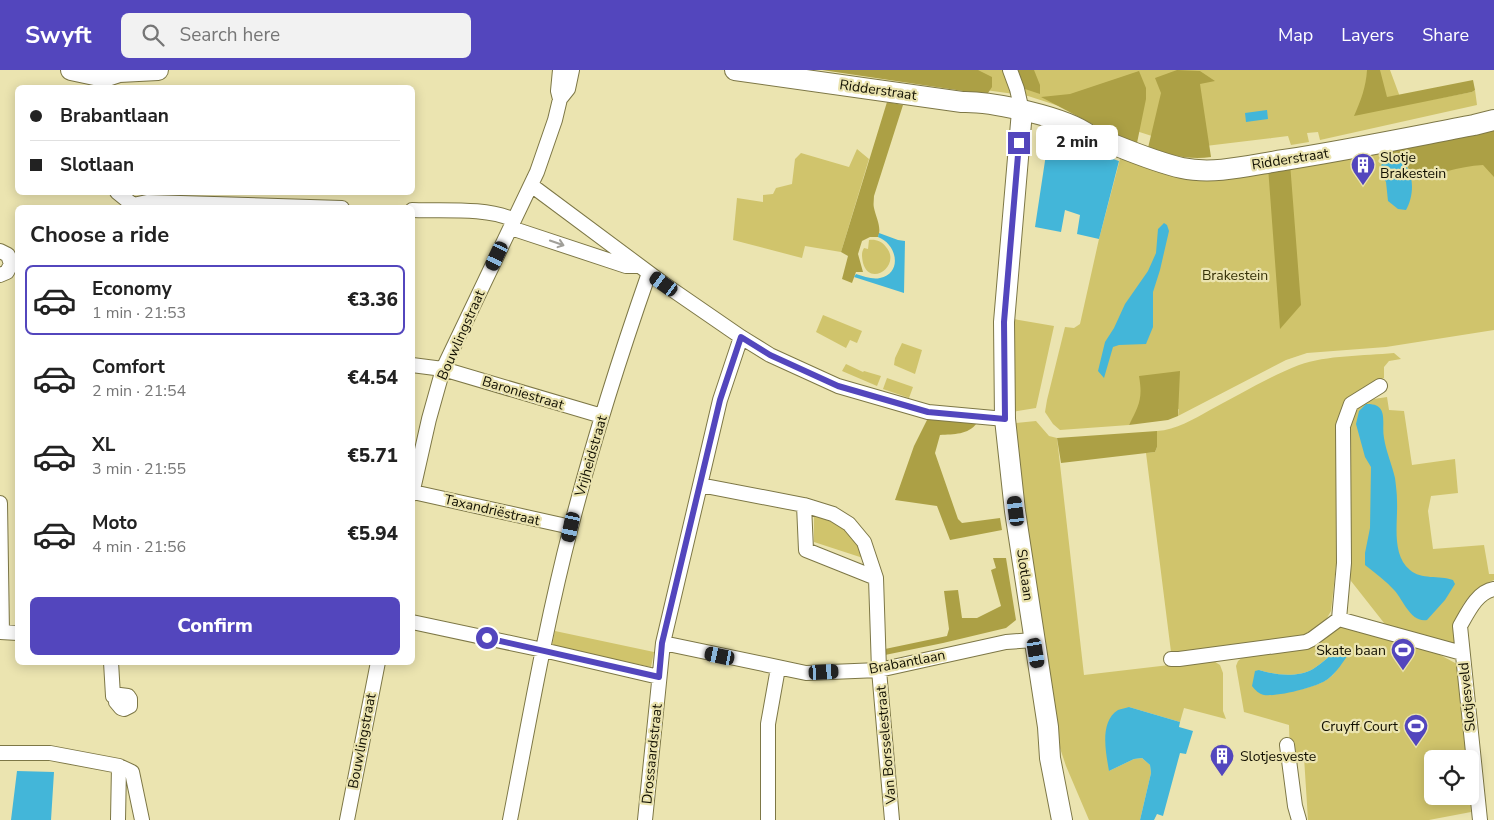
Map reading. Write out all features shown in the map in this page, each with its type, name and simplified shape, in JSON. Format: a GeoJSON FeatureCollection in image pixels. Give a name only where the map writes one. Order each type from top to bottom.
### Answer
{"type":"FeatureCollection","features":[{"type":"Feature","properties":{"kind":"street"},"geometry":{"type":"LineString","coordinates":[[71,70],[104,76],[118,71],[158,70]]}},
{"type":"Feature","properties":{"kind":"street","name":"Bouwlingstraat"},"geometry":{"type":"LineString","coordinates":[[560,70],[558,91],[560,99]]}},
{"type":"Feature","properties":{"kind":"street","name":"Bouwlingstraat"},"geometry":{"type":"LineString","coordinates":[[415,485],[443,369],[531,185],[555,120],[560,99],[568,89],[572,70]]}},
{"type":"Feature","properties":{"kind":"street","name":"Ridderstraat"},"geometry":{"type":"LineString","coordinates":[[736,70],[962,102],[977,111],[1022,117],[1076,135],[1089,135],[1154,160],[1182,168],[1201,170],[1239,167],[1335,152],[1494,120]]}},
{"type":"Feature","properties":{"kind":"street","name":"Slotlaan"},"geometry":{"type":"LineString","coordinates":[[1010,70],[1022,117],[1004,322],[1005,419],[1034,640],[1048,727],[1050,758],[1062,820]]}},
{"type":"Feature","properties":{"kind":"street"},"geometry":{"type":"LineString","coordinates":[[531,185],[644,269],[770,355],[838,386],[928,412],[1005,419]]}},
{"type":"Feature","properties":{"kind":"street"},"geometry":{"type":"LineString","coordinates":[[120,195],[131,205]]}},
{"type":"Feature","properties":{"kind":"street"},"geometry":{"type":"LineString","coordinates":[[136,205],[147,202],[244,205]]}},
{"type":"Feature","properties":{"kind":"street"},"geometry":{"type":"LineString","coordinates":[[415,210],[501,214],[512,224],[626,266],[644,269]]}},
{"type":"Feature","properties":{"kind":"street"},"geometry":{"type":"LineString","coordinates":[[0,251],[8,255],[11,264],[7,272],[0,274]]}},
{"type":"Feature","properties":{"kind":"street","name":"Vrijheidstraat"},"geometry":{"type":"LineString","coordinates":[[510,820],[543,650],[571,527],[644,269]]}},
{"type":"Feature","properties":{"kind":"street","name":"Drossaardstraat"},"geometry":{"type":"LineString","coordinates":[[645,820],[662,643],[720,400],[741,337]]}},
{"type":"Feature","properties":{"kind":"street","name":"Baroniestraat"},"geometry":{"type":"LineString","coordinates":[[415,365],[443,369],[602,416]]}},
{"type":"Feature","properties":{"kind":"street"},"geometry":{"type":"LineString","coordinates":[[1171,658],[1179,659],[1306,642],[1338,619],[1344,564],[1343,426],[1351,404],[1380,386]]}},
{"type":"Feature","properties":{"kind":"street","name":"Van Borsselestraat"},"geometry":{"type":"LineString","coordinates":[[700,485],[804,505],[833,514],[848,524],[864,542],[876,578],[879,670],[892,820]]}},
{"type":"Feature","properties":{"kind":"street","name":"Taxandriëstraat"},"geometry":{"type":"LineString","coordinates":[[415,493],[571,527]]}},
{"type":"Feature","properties":{"kind":"street"},"geometry":{"type":"LineString","coordinates":[[0,502],[1,632],[15,633]]}},
{"type":"Feature","properties":{"kind":"street"},"geometry":{"type":"LineString","coordinates":[[804,505],[806,550],[876,578]]}},
{"type":"Feature","properties":{"kind":"street","name":"Slotjesveld"},"geometry":{"type":"LineString","coordinates":[[1480,820],[1460,626],[1474,602],[1494,589]]}},
{"type":"Feature","properties":{"kind":"street"},"geometry":{"type":"LineString","coordinates":[[1338,619],[1462,653]]}},
{"type":"Feature","properties":{"kind":"street"},"geometry":{"type":"LineString","coordinates":[[415,623],[659,677]]}},
{"type":"Feature","properties":{"kind":"street","name":"Brabantlaan"},"geometry":{"type":"LineString","coordinates":[[662,643],[806,673],[879,670],[1006,642],[1034,640]]}},
{"type":"Feature","properties":{"kind":"street"},"geometry":{"type":"LineString","coordinates":[[110,665],[113,696],[117,698]]}},
{"type":"Feature","properties":{"kind":"street","name":"Bouwlingstraat"},"geometry":{"type":"LineString","coordinates":[[346,820],[377,665]]}},
{"type":"Feature","properties":{"kind":"street"},"geometry":{"type":"LineString","coordinates":[[768,820],[768,724],[778,668]]}},
{"type":"Feature","properties":{"kind":"street","name":"Slotlaan"},"geometry":{"type":"LineString","coordinates":[[1048,727],[1056,745],[1063,779],[1077,820]]}},
{"type":"Feature","properties":{"kind":"street"},"geometry":{"type":"LineString","coordinates":[[1287,745],[1295,806],[1299,820]]}},
{"type":"Feature","properties":{"kind":"street"},"geometry":{"type":"LineString","coordinates":[[0,753],[50,753],[119,766],[132,772],[142,820]]}},
{"type":"Feature","properties":{"kind":"street"},"geometry":{"type":"LineString","coordinates":[[118,820],[119,766]]}},
{"type":"Feature","properties":{"kind":"green space"},"geometry":{"type":"Polygon","coordinates":[[[839,70],[1390,70],[1403,105],[1475,90],[1477,105],[1320,140],[1318,132],[1307,133],[1309,142],[1291,145],[1288,136],[1189,148],[1028,96],[839,70]]]}},
{"type":"Feature","properties":{"kind":"green space","name":"Brakestein"},"geometry":{"type":"Polygon","coordinates":[[[1494,130],[1494,330],[1386,347],[1307,353],[1286,360],[1178,416],[1179,409],[1132,420],[1129,425],[1060,430],[1053,424],[1045,412],[1065,327],[1074,328],[1080,324],[1099,239],[1121,155],[1165,170],[1494,130]]]}},
{"type":"Feature","properties":{"kind":"green space"},"geometry":{"type":"Polygon","coordinates":[[[857,149],[869,159],[841,252],[805,246],[802,258],[733,240],[737,198],[763,202],[763,195],[773,194],[776,188],[792,184],[795,159],[801,153],[849,167],[857,149]]]}},
{"type":"Feature","properties":{"kind":"green space"},"geometry":{"type":"Polygon","coordinates":[[[869,240],[876,240],[882,243],[890,254],[888,267],[878,274],[872,274],[863,263],[862,252],[864,248],[868,249],[869,240]]]}},
{"type":"Feature","properties":{"kind":"green space"},"geometry":{"type":"Polygon","coordinates":[[[823,315],[862,331],[857,343],[850,340],[846,348],[816,332],[823,315]]]}},
{"type":"Feature","properties":{"kind":"green space"},"geometry":{"type":"Polygon","coordinates":[[[1008,318],[1054,326],[1036,408],[1006,413],[1008,318]]]}},
{"type":"Feature","properties":{"kind":"green space"},"geometry":{"type":"Polygon","coordinates":[[[902,343],[922,350],[915,374],[894,365],[902,343]]]}},
{"type":"Feature","properties":{"kind":"green space"},"geometry":{"type":"Polygon","coordinates":[[[1394,353],[1401,359],[1389,361],[1384,367],[1384,378],[1373,383],[1349,401],[1338,547],[1331,611],[1323,625],[1304,637],[1187,654],[1171,652],[1146,453],[1155,452],[1157,447],[1157,431],[1171,429],[1185,423],[1299,365],[1321,359],[1394,353]]]}},
{"type":"Feature","properties":{"kind":"green space"},"geometry":{"type":"Polygon","coordinates":[[[846,364],[863,372],[881,376],[877,386],[842,371],[846,364]]]}},
{"type":"Feature","properties":{"kind":"green space"},"geometry":{"type":"Polygon","coordinates":[[[887,378],[913,387],[909,398],[883,389],[887,378]]]}},
{"type":"Feature","properties":{"kind":"green space"},"geometry":{"type":"Polygon","coordinates":[[[1387,397],[1389,410],[1404,411],[1412,465],[1455,459],[1458,493],[1431,496],[1428,511],[1433,549],[1484,545],[1489,574],[1494,574],[1494,580],[1476,591],[1463,604],[1456,622],[1454,643],[1437,641],[1388,628],[1351,581],[1347,559],[1348,426],[1354,411],[1361,404],[1366,401],[1387,397]]]}},
{"type":"Feature","properties":{"kind":"green space"},"geometry":{"type":"Polygon","coordinates":[[[1036,421],[1049,436],[1057,438],[1084,675],[1212,660],[1220,665],[1223,673],[1223,711],[1226,719],[1184,708],[1180,722],[1129,707],[1109,771],[1134,759],[1142,758],[1150,765],[1151,773],[1140,820],[1089,820],[1066,766],[1053,727],[1007,424],[1036,421]]]}},
{"type":"Feature","properties":{"kind":"green space"},"geometry":{"type":"Polygon","coordinates":[[[814,511],[841,523],[856,542],[863,558],[814,542],[814,511]]]}},
{"type":"Feature","properties":{"kind":"green space"},"geometry":{"type":"Polygon","coordinates":[[[1343,626],[1429,649],[1457,664],[1466,750],[1424,750],[1424,805],[1471,805],[1471,812],[1429,820],[1308,820],[1304,757],[1290,757],[1289,725],[1244,712],[1236,666],[1238,661],[1244,656],[1343,626]],[[1341,647],[1317,667],[1300,674],[1279,674],[1259,670],[1264,695],[1282,693],[1315,685],[1332,676],[1338,665],[1341,647]]]}},
{"type":"Feature","properties":{"kind":"green space"},"geometry":{"type":"Polygon","coordinates":[[[555,631],[654,652],[651,667],[552,646],[555,631]]]}},
{"type":"Feature","properties":{"kind":"shaded area"},"geometry":{"type":"Polygon","coordinates":[[[822,70],[978,70],[992,77],[992,87],[988,93],[970,92],[822,70]]]}},
{"type":"Feature","properties":{"kind":"shaded area"},"geometry":{"type":"Polygon","coordinates":[[[1018,70],[1034,70],[1040,85],[1040,94],[1025,89],[1018,70]]]}},
{"type":"Feature","properties":{"kind":"shaded area"},"geometry":{"type":"Polygon","coordinates":[[[1177,70],[1200,71],[1215,81],[1200,84],[1211,157],[1179,156],[1148,148],[1161,93],[1155,78],[1177,70]]]}},
{"type":"Feature","properties":{"kind":"shaded area"},"geometry":{"type":"Polygon","coordinates":[[[1367,70],[1380,70],[1387,97],[1473,80],[1475,90],[1354,116],[1363,93],[1367,70]]]}},
{"type":"Feature","properties":{"kind":"shaded area"},"geometry":{"type":"Polygon","coordinates":[[[1139,71],[1146,88],[1146,99],[1137,143],[1094,125],[1041,97],[1070,94],[1139,71]]]}},
{"type":"Feature","properties":{"kind":"shaded area"},"geometry":{"type":"Polygon","coordinates":[[[887,102],[903,105],[874,196],[879,233],[878,237],[870,237],[862,241],[858,254],[863,272],[856,272],[852,283],[842,279],[848,256],[841,252],[887,102]]]}},
{"type":"Feature","properties":{"kind":"shaded area"},"geometry":{"type":"Polygon","coordinates":[[[1494,127],[1494,177],[1483,165],[1411,179],[1408,167],[1398,158],[1391,158],[1388,149],[1494,127]]]}},
{"type":"Feature","properties":{"kind":"shaded area"},"geometry":{"type":"Polygon","coordinates":[[[1290,163],[1301,305],[1280,329],[1268,167],[1290,163]]]}},
{"type":"Feature","properties":{"kind":"shaded area"},"geometry":{"type":"Polygon","coordinates":[[[1180,371],[1178,416],[1168,420],[1129,425],[1139,402],[1141,391],[1139,376],[1180,371]]]}},
{"type":"Feature","properties":{"kind":"shaded area"},"geometry":{"type":"Polygon","coordinates":[[[928,418],[977,423],[965,432],[940,435],[935,453],[958,519],[962,523],[1000,518],[1002,530],[950,540],[937,506],[895,500],[914,446],[928,418]]]}},
{"type":"Feature","properties":{"kind":"shaded area"},"geometry":{"type":"Polygon","coordinates":[[[1157,431],[1157,447],[1155,452],[1061,463],[1057,438],[1157,431]]]}},
{"type":"Feature","properties":{"kind":"shaded area"},"geometry":{"type":"Polygon","coordinates":[[[993,558],[1006,558],[1016,620],[1006,628],[885,655],[885,649],[947,636],[949,629],[944,591],[958,590],[962,618],[977,618],[1001,606],[991,570],[996,568],[993,558]]]}},
{"type":"Feature","properties":{"kind":"water"},"geometry":{"type":"Polygon","coordinates":[[[1267,110],[1268,119],[1246,122],[1245,113],[1267,110]]]}},
{"type":"Feature","properties":{"kind":"water"},"geometry":{"type":"Polygon","coordinates":[[[1056,140],[1119,161],[1099,239],[1077,234],[1080,215],[1065,210],[1061,232],[1035,227],[1048,141],[1056,140]]]}},
{"type":"Feature","properties":{"kind":"water"},"geometry":{"type":"Polygon","coordinates":[[[1391,158],[1398,158],[1408,168],[1412,190],[1406,210],[1398,209],[1388,201],[1386,182],[1379,171],[1383,163],[1391,158]]]}},
{"type":"Feature","properties":{"kind":"water"},"geometry":{"type":"Polygon","coordinates":[[[1164,223],[1169,231],[1153,292],[1153,327],[1146,344],[1113,347],[1104,378],[1098,371],[1105,342],[1125,304],[1148,271],[1156,253],[1158,229],[1164,223]]]}},
{"type":"Feature","properties":{"kind":"water"},"geometry":{"type":"Polygon","coordinates":[[[879,233],[905,241],[904,293],[854,277],[856,274],[880,278],[892,270],[895,258],[893,252],[890,246],[878,237],[879,233]]]}},
{"type":"Feature","properties":{"kind":"water"},"geometry":{"type":"Polygon","coordinates":[[[1366,404],[1379,407],[1383,415],[1385,443],[1395,481],[1397,538],[1400,556],[1414,573],[1453,580],[1455,584],[1445,600],[1427,620],[1421,620],[1412,615],[1392,587],[1365,565],[1365,553],[1370,528],[1371,467],[1365,457],[1356,424],[1359,411],[1366,404]]]}},
{"type":"Feature","properties":{"kind":"water"},"geometry":{"type":"Polygon","coordinates":[[[1341,647],[1350,652],[1340,667],[1323,682],[1297,691],[1270,695],[1260,694],[1252,686],[1255,671],[1259,670],[1286,675],[1300,674],[1317,667],[1341,647]]]}},
{"type":"Feature","properties":{"kind":"water"},"geometry":{"type":"Polygon","coordinates":[[[1129,707],[1180,722],[1179,727],[1193,731],[1186,754],[1180,753],[1163,816],[1157,814],[1154,820],[1140,820],[1151,773],[1150,765],[1142,758],[1134,759],[1109,771],[1105,738],[1108,722],[1118,710],[1129,707]]]}},
{"type":"Feature","properties":{"kind":"water"},"geometry":{"type":"Polygon","coordinates":[[[17,771],[54,772],[51,820],[11,820],[17,771]]]}},
{"type":"Feature","properties":{"kind":"place","name":"Slotje Brakestein"},"geometry":{"type":"Point","coordinates":[1363,186]}},
{"type":"Feature","properties":{"kind":"place","name":"Skate baan"},"geometry":{"type":"Point","coordinates":[1403,671]}},
{"type":"Feature","properties":{"kind":"place","name":"Cruyff Court"},"geometry":{"type":"Point","coordinates":[1416,747]}},
{"type":"Feature","properties":{"kind":"place","name":"Slotjesveste"},"geometry":{"type":"Point","coordinates":[1222,777]}},
{"type":"Feature","properties":{"kind":"route"},"geometry":{"type":"LineString","coordinates":[[487,638],[659,677],[662,643],[720,400],[741,337],[770,355],[838,386],[928,412],[1005,419],[1004,322],[1019,143]]}}]}
